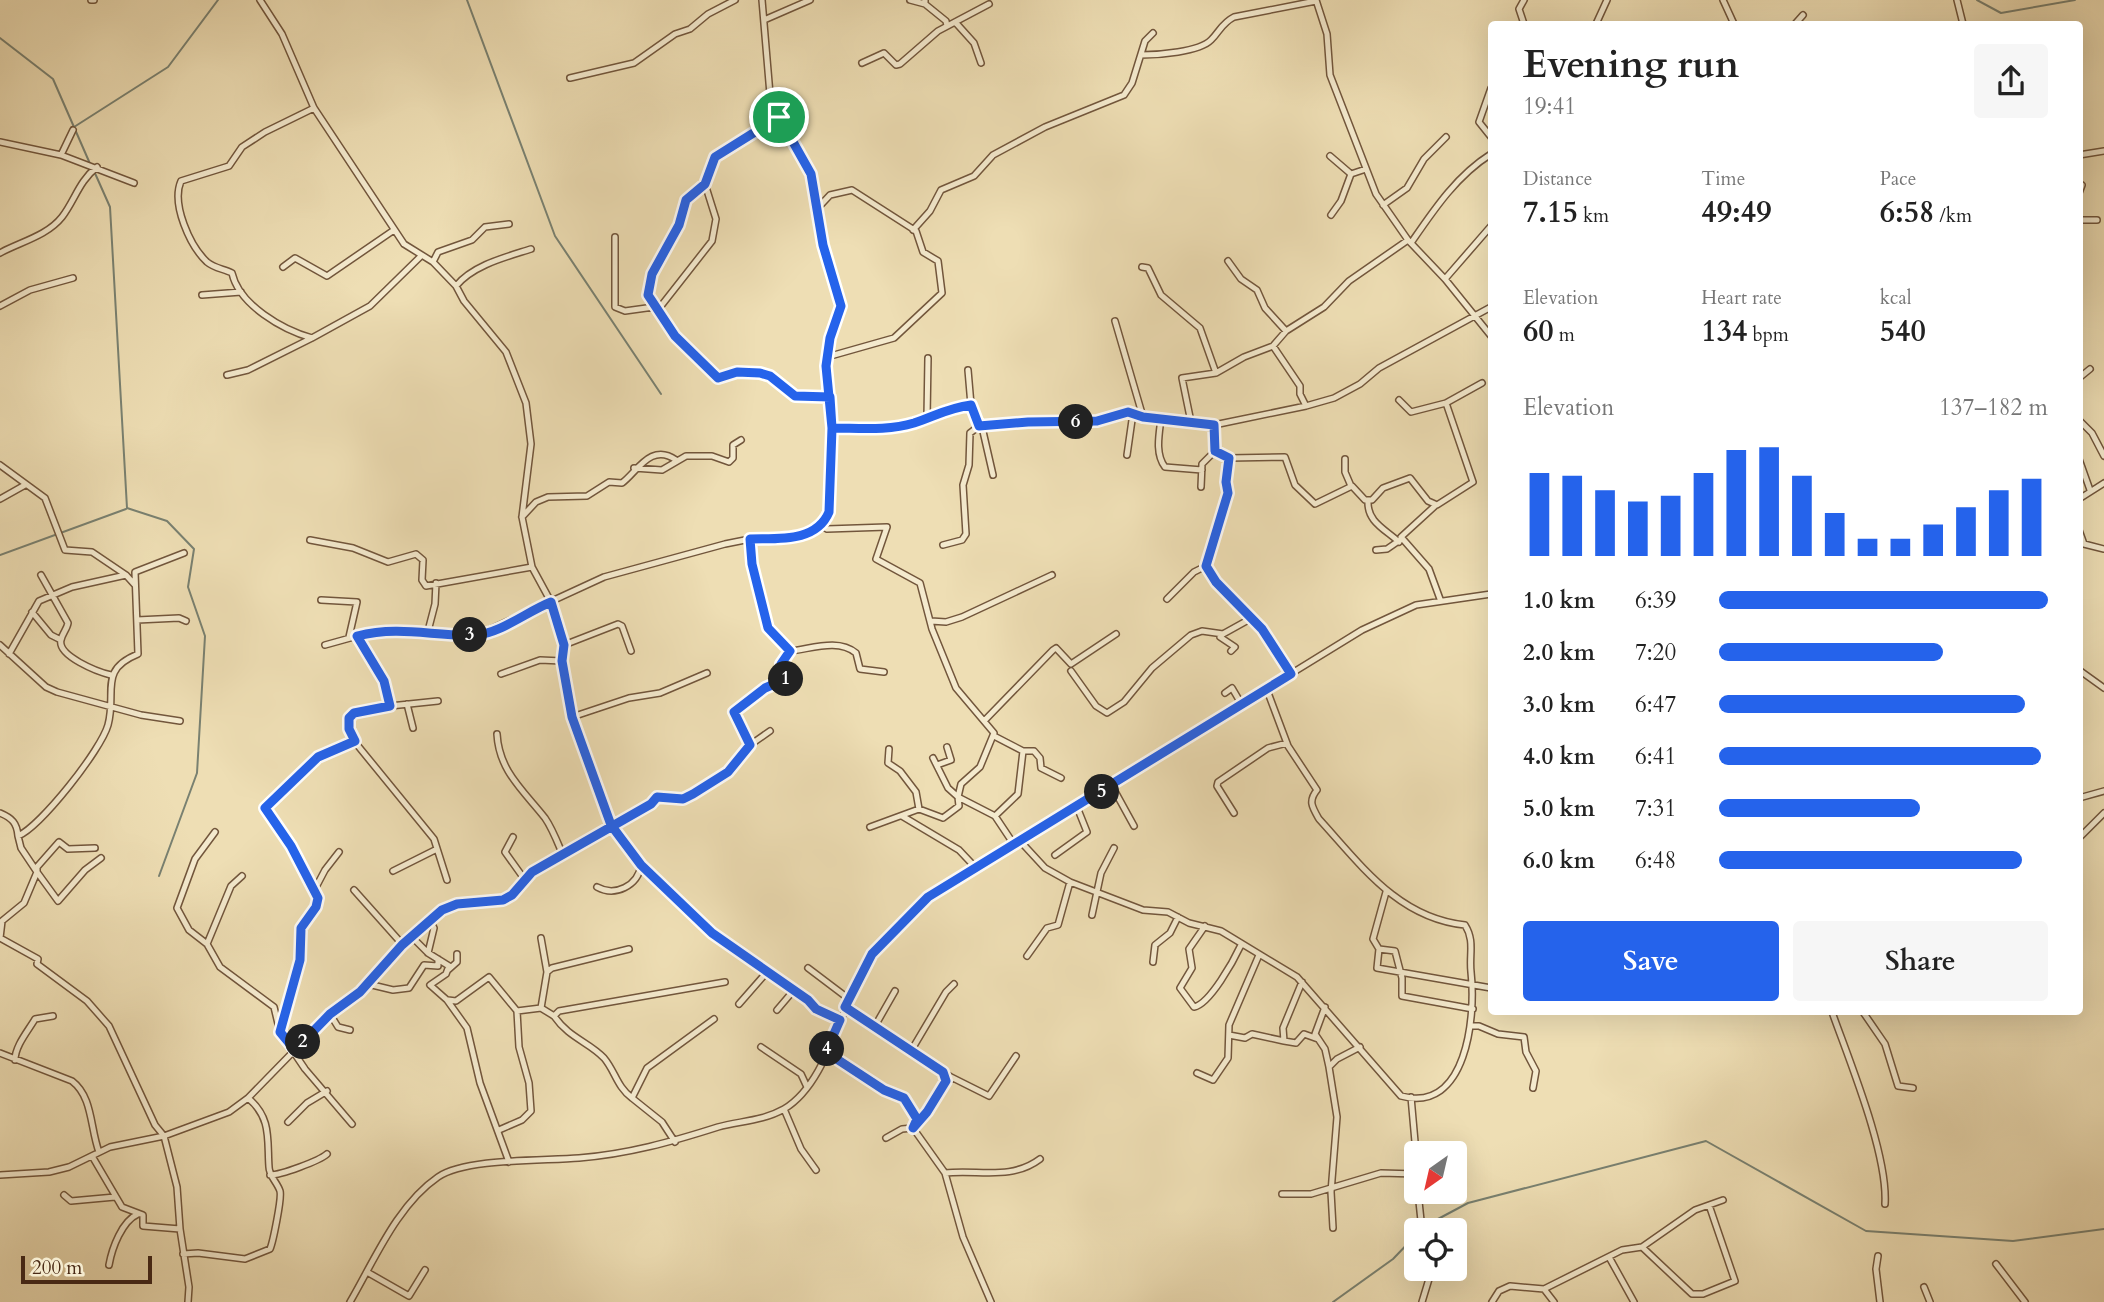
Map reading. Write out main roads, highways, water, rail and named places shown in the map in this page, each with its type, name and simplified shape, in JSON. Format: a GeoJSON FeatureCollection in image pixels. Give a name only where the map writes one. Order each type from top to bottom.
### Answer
{"type":"FeatureCollection","features":[{"type":"Feature","properties":{"kind":"waterway"},"geometry":{"type":"LineString","coordinates":[[74,127],[168,67],[218,0]]}},
{"type":"Feature","properties":{"kind":"waterway"},"geometry":{"type":"LineString","coordinates":[[467,0],[555,236],[661,394]]}},
{"type":"Feature","properties":{"kind":"waterway"},"geometry":{"type":"LineString","coordinates":[[1977,0],[2001,13],[2075,0]]}},
{"type":"Feature","properties":{"kind":"waterway"},"geometry":{"type":"LineString","coordinates":[[0,38],[53,79],[91,166]]}},
{"type":"Feature","properties":{"kind":"waterway"},"geometry":{"type":"LineString","coordinates":[[94,171],[110,207],[127,508],[167,521],[194,549],[188,587],[205,636],[197,773],[159,876]]}},
{"type":"Feature","properties":{"kind":"waterway"},"geometry":{"type":"LineString","coordinates":[[0,555],[126,509]]}},
{"type":"Feature","properties":{"kind":"waterway"},"geometry":{"type":"LineString","coordinates":[[1440,1218],[1468,1203],[1706,1141],[1866,1231],[2013,1241],[2104,1229]]}},
{"type":"Feature","properties":{"kind":"waterway"},"geometry":{"type":"LineString","coordinates":[[1333,1302],[1393,1259],[1404,1248]]}}]}
